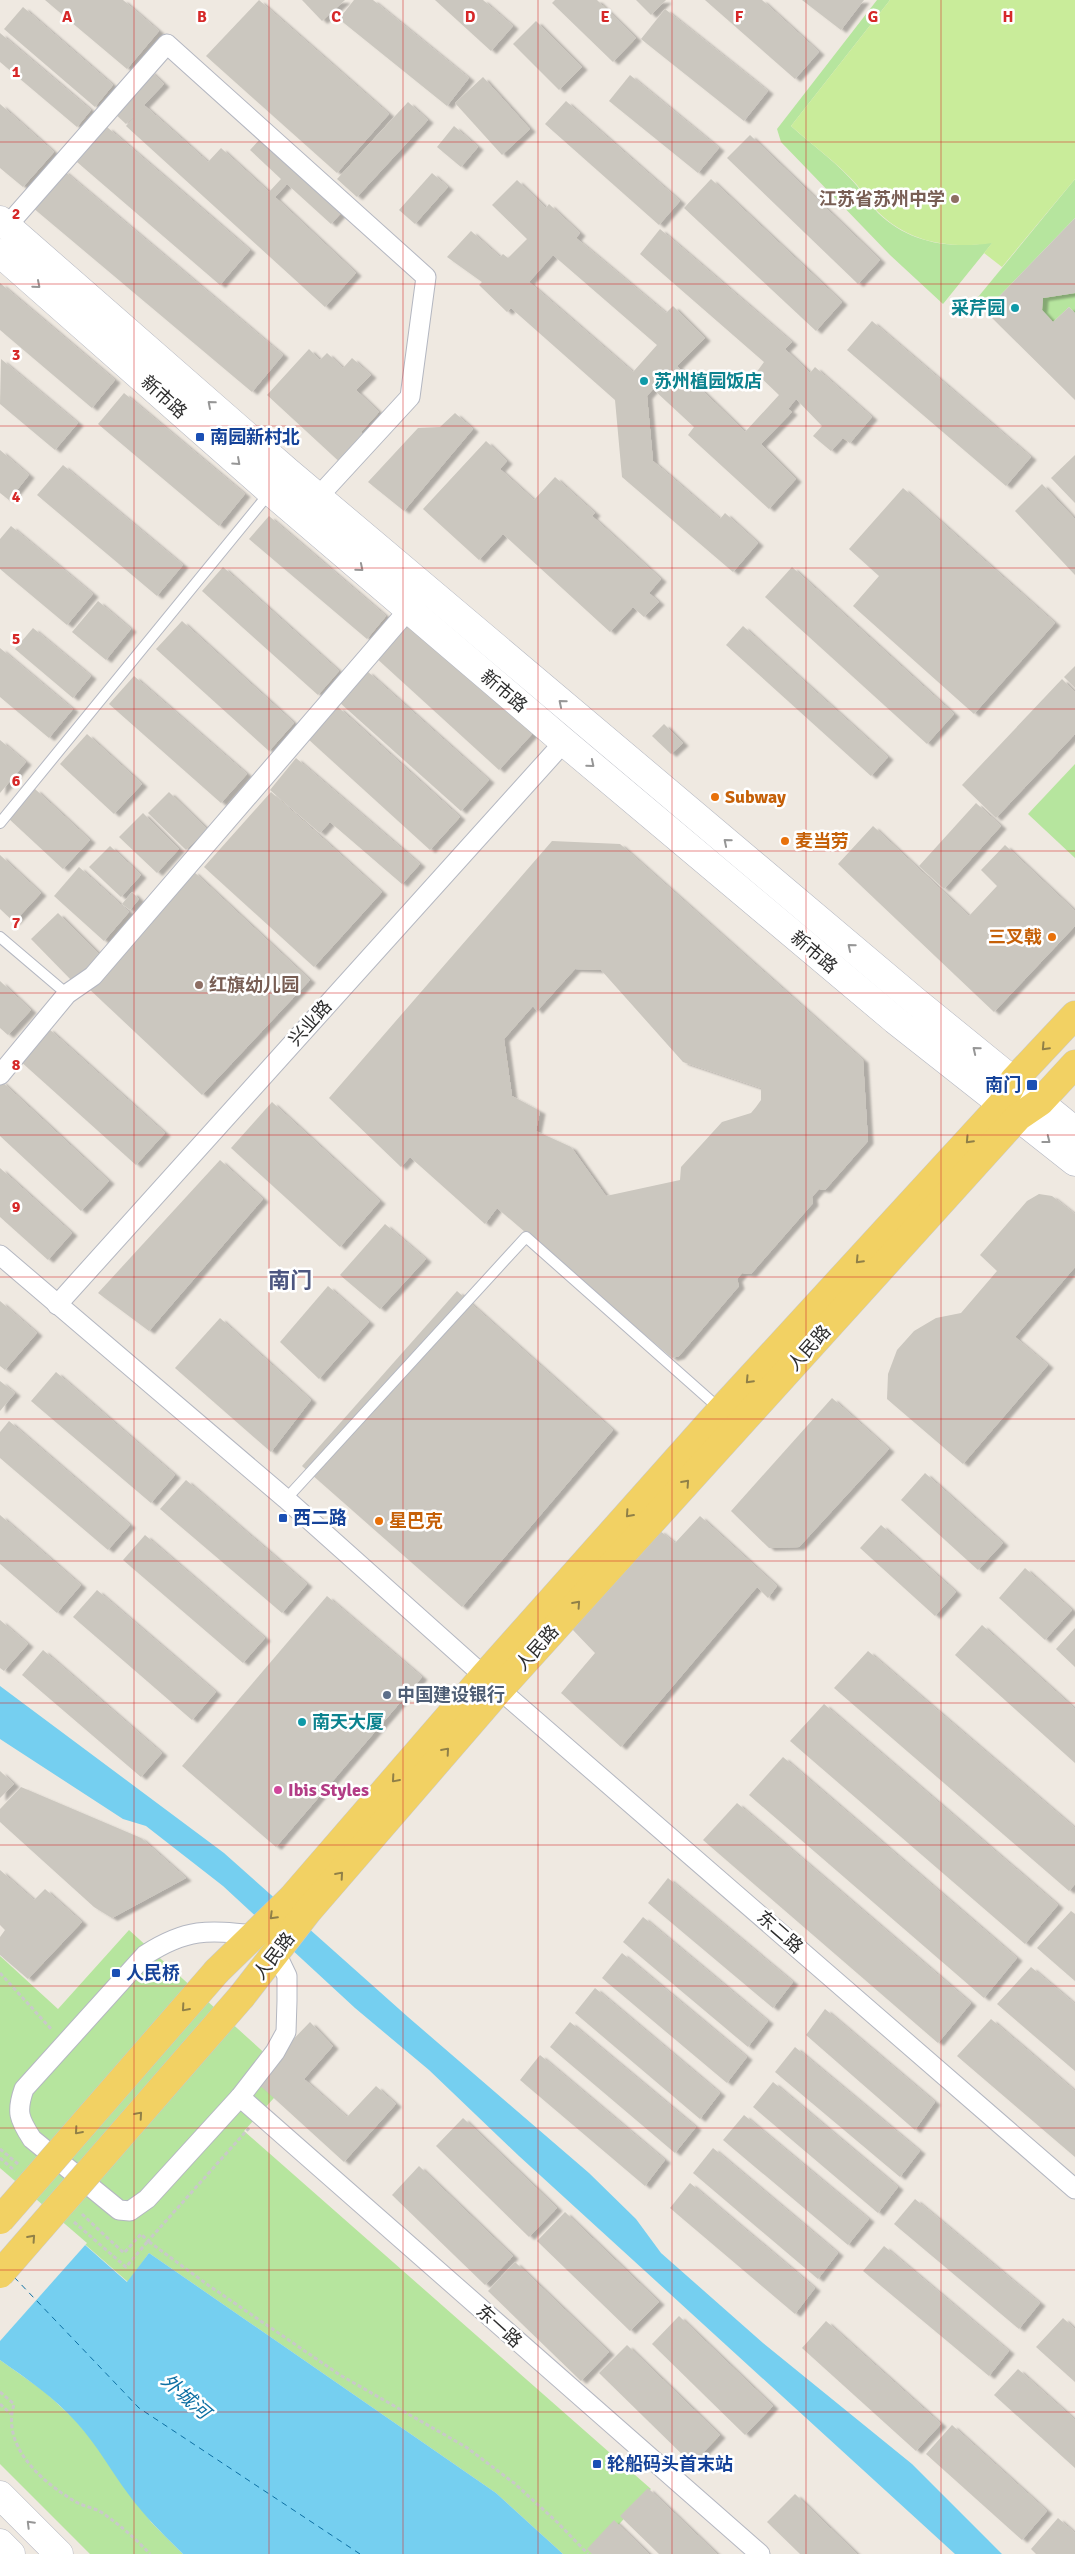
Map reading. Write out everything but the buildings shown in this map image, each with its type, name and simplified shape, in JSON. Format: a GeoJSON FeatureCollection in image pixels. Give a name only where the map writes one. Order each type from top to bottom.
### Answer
{"type":"FeatureCollection","features":[{"type":"Feature","properties":{"kind":"main road","name":"新市路"},"geometry":{"type":"LineString","coordinates":[[3,223],[279,481],[408,609],[896,1020],[1075,1162]]}},
{"type":"Feature","properties":{"kind":"main road","name":"新市路"},"geometry":{"type":"LineString","coordinates":[[2,258],[279,481],[318,497],[907,994],[1075,1131]]}},
{"type":"Feature","properties":{"kind":"main road","name":"人民路"},"geometry":{"type":"LineString","coordinates":[[492,1682],[1010,1111],[1014,1080],[1075,1014]]}},
{"type":"Feature","properties":{"kind":"main road","name":"人民路"},"geometry":{"type":"LineString","coordinates":[[0,2274],[242,1996],[276,1953],[300,1905],[722,1410],[1010,1111],[1040,1102],[1075,1064]]}},
{"type":"Feature","properties":{"kind":"main road","name":"人民路"},"geometry":{"type":"LineString","coordinates":[[0,2220],[217,1971],[255,1935],[300,1905]]}},
{"type":"Feature","properties":{"kind":"main road"},"geometry":{"type":"LineString","coordinates":[[0,2495],[59,2554]]}},
{"type":"Feature","properties":{"kind":"main road"},"geometry":{"type":"LineString","coordinates":[[0,2543],[10,2554]]}},
{"type":"Feature","properties":{"kind":"street"},"geometry":{"type":"LineString","coordinates":[[3,223],[167,44],[426,277],[410,397],[318,497]]}},
{"type":"Feature","properties":{"kind":"street"},"geometry":{"type":"LineString","coordinates":[[0,1074],[68,994],[93,976],[426,588]]}},
{"type":"Feature","properties":{"kind":"street","name":"兴业路"},"geometry":{"type":"LineString","coordinates":[[57,1305],[564,742]]}},
{"type":"Feature","properties":{"kind":"street"},"geometry":{"type":"LineString","coordinates":[[0,1255],[286,1499],[492,1682]]}},
{"type":"Feature","properties":{"kind":"street","name":"东二路"},"geometry":{"type":"LineString","coordinates":[[492,1682],[1075,2189]]}},
{"type":"Feature","properties":{"kind":"street"},"geometry":{"type":"LineString","coordinates":[[255,1935],[189,1933],[168,1940],[144,1955],[24,2089],[18,2106],[22,2124],[32,2139],[119,2210],[130,2211],[147,2199],[240,2097],[276,2052],[286,2032],[287,1976],[276,1953]]}},
{"type":"Feature","properties":{"kind":"street","name":"东一路"},"geometry":{"type":"LineString","coordinates":[[240,2097],[760,2554]]}},
{"type":"Feature","properties":{"kind":"lane"},"geometry":{"type":"LineString","coordinates":[[0,823],[279,481]]}},
{"type":"Feature","properties":{"kind":"lane"},"geometry":{"type":"LineString","coordinates":[[0,937],[68,994]]}},
{"type":"Feature","properties":{"kind":"lane"},"geometry":{"type":"LineString","coordinates":[[286,1499],[526,1238],[722,1410]]}},
{"type":"Feature","properties":{"kind":"path"},"geometry":{"type":"LineString","coordinates":[[0,1973],[65,2044]]}},
{"type":"Feature","properties":{"kind":"path"},"geometry":{"type":"LineString","coordinates":[[67,2216],[126,2267],[261,2115]]}},
{"type":"Feature","properties":{"kind":"path"},"geometry":{"type":"LineString","coordinates":[[0,2158],[22,2177]]}},
{"type":"Feature","properties":{"kind":"path"},"geometry":{"type":"LineString","coordinates":[[102,2232],[124,2253],[141,2234],[208,2285],[340,2376],[466,2446],[514,2483],[578,2542],[588,2554]]}},
{"type":"Feature","properties":{"kind":"path"},"geometry":{"type":"LineString","coordinates":[[0,2392],[14,2404],[11,2414],[11,2431],[19,2452],[44,2478],[77,2502],[110,2518],[126,2530],[150,2554]]}},
{"type":"Feature","properties":{"kind":"path"},"geometry":{"type":"LineString","coordinates":[[0,2404],[11,2414]]}},
{"type":"Feature","properties":{"kind":"green space"},"geometry":{"type":"Polygon","coordinates":[[[877,0],[890,0],[791,126],[842,170],[878,213],[903,231],[932,242],[947,244],[962,245],[993,242],[943,304],[890,255],[781,142],[777,129],[877,0]]]}},
{"type":"Feature","properties":{"kind":"green space","name":"江苏省苏州中学"},"geometry":{"type":"Polygon","coordinates":[[[890,0],[1075,0],[1075,179],[1002,267],[984,253],[992,243],[977,245],[946,244],[917,237],[903,231],[875,209],[842,169],[791,126],[890,0]]]}},
{"type":"Feature","properties":{"kind":"green space"},"geometry":{"type":"Polygon","coordinates":[[[1075,179],[1075,218],[985,311],[974,302],[1075,179]]]}},
{"type":"Feature","properties":{"kind":"green space"},"geometry":{"type":"Polygon","coordinates":[[[1075,293],[1075,313],[1069,307],[1053,322],[1042,310],[1043,298],[1075,293]]]}},
{"type":"Feature","properties":{"kind":"green space"},"geometry":{"type":"Polygon","coordinates":[[[1075,764],[1075,858],[1028,814],[1075,764]]]}},
{"type":"Feature","properties":{"kind":"green space"},"geometry":{"type":"Polygon","coordinates":[[[129,1930],[292,2078],[244,2131],[651,2489],[592,2554],[563,2554],[496,2493],[149,2253],[128,2282],[0,2170],[0,1956],[58,2009],[129,1930]]]}},
{"type":"Feature","properties":{"kind":"green space"},"geometry":{"type":"Polygon","coordinates":[[[0,2360],[45,2392],[76,2421],[97,2446],[151,2522],[183,2554],[90,2554],[0,2464],[0,2360]]]}},
{"type":"Feature","properties":{"kind":"water"},"geometry":{"type":"Polygon","coordinates":[[[0,1686],[224,1853],[408,2017],[589,2173],[636,2219],[661,2253],[763,2343],[912,2464],[1002,2554],[955,2554],[519,2156],[429,2070],[355,2008],[223,1886],[146,1826],[123,1819],[0,1739],[0,1686]]]}},
{"type":"Feature","properties":{"kind":"water","name":"外城河"},"geometry":{"type":"Polygon","coordinates":[[[0,2170],[127,2282],[149,2253],[496,2493],[563,2554],[183,2554],[135,2503],[91,2440],[68,2414],[40,2389],[0,2360],[0,2170]]]}},
{"type":"Feature","properties":{"kind":"pier"},"geometry":{"type":"Polygon","coordinates":[[[0,2168],[87,2243],[0,2341],[0,2168]]]}},
{"type":"Feature","properties":{"kind":"ferry route"},"geometry":{"type":"LineString","coordinates":[[14,2277],[139,2408],[360,2554]]}},
{"type":"Feature","properties":{"kind":"place","name":"江苏省苏州中学"},"geometry":{"type":"Point","coordinates":[955,199]}},
{"type":"Feature","properties":{"kind":"place","name":"采芹园"},"geometry":{"type":"Point","coordinates":[1015,308]}},
{"type":"Feature","properties":{"kind":"place","name":"苏州植园饭店"},"geometry":{"type":"Point","coordinates":[644,381]}},
{"type":"Feature","properties":{"kind":"place","name":"南园新村北"},"geometry":{"type":"Point","coordinates":[200,437]}},
{"type":"Feature","properties":{"kind":"place","name":"Subway"},"geometry":{"type":"Point","coordinates":[715,797]}},
{"type":"Feature","properties":{"kind":"place","name":"麦当劳"},"geometry":{"type":"Point","coordinates":[785,841]}},
{"type":"Feature","properties":{"kind":"place","name":"三叉戟"},"geometry":{"type":"Point","coordinates":[1052,937]}},
{"type":"Feature","properties":{"kind":"place","name":"红旗幼儿园"},"geometry":{"type":"Point","coordinates":[199,985]}},
{"type":"Feature","properties":{"kind":"place","name":"南门"},"geometry":{"type":"Point","coordinates":[1032,1085]}},
{"type":"Feature","properties":{"kind":"place","name":"西二路"},"geometry":{"type":"Point","coordinates":[283,1518]}},
{"type":"Feature","properties":{"kind":"place","name":"星巴克"},"geometry":{"type":"Point","coordinates":[379,1521]}},
{"type":"Feature","properties":{"kind":"place","name":"中国建设银行"},"geometry":{"type":"Point","coordinates":[387,1695]}},
{"type":"Feature","properties":{"kind":"place","name":"南天大厦"},"geometry":{"type":"Point","coordinates":[302,1722]}},
{"type":"Feature","properties":{"kind":"place","name":"Ibis Styles"},"geometry":{"type":"Point","coordinates":[278,1790]}},
{"type":"Feature","properties":{"kind":"place","name":"人民桥"},"geometry":{"type":"Point","coordinates":[116,1973]}},
{"type":"Feature","properties":{"kind":"place","name":"轮船码头首末站"},"geometry":{"type":"Point","coordinates":[597,2464]}},
{"type":"Feature","properties":{"kind":"district","name":"南门"},"geometry":{"type":"Point","coordinates":[290,1280]}}]}
